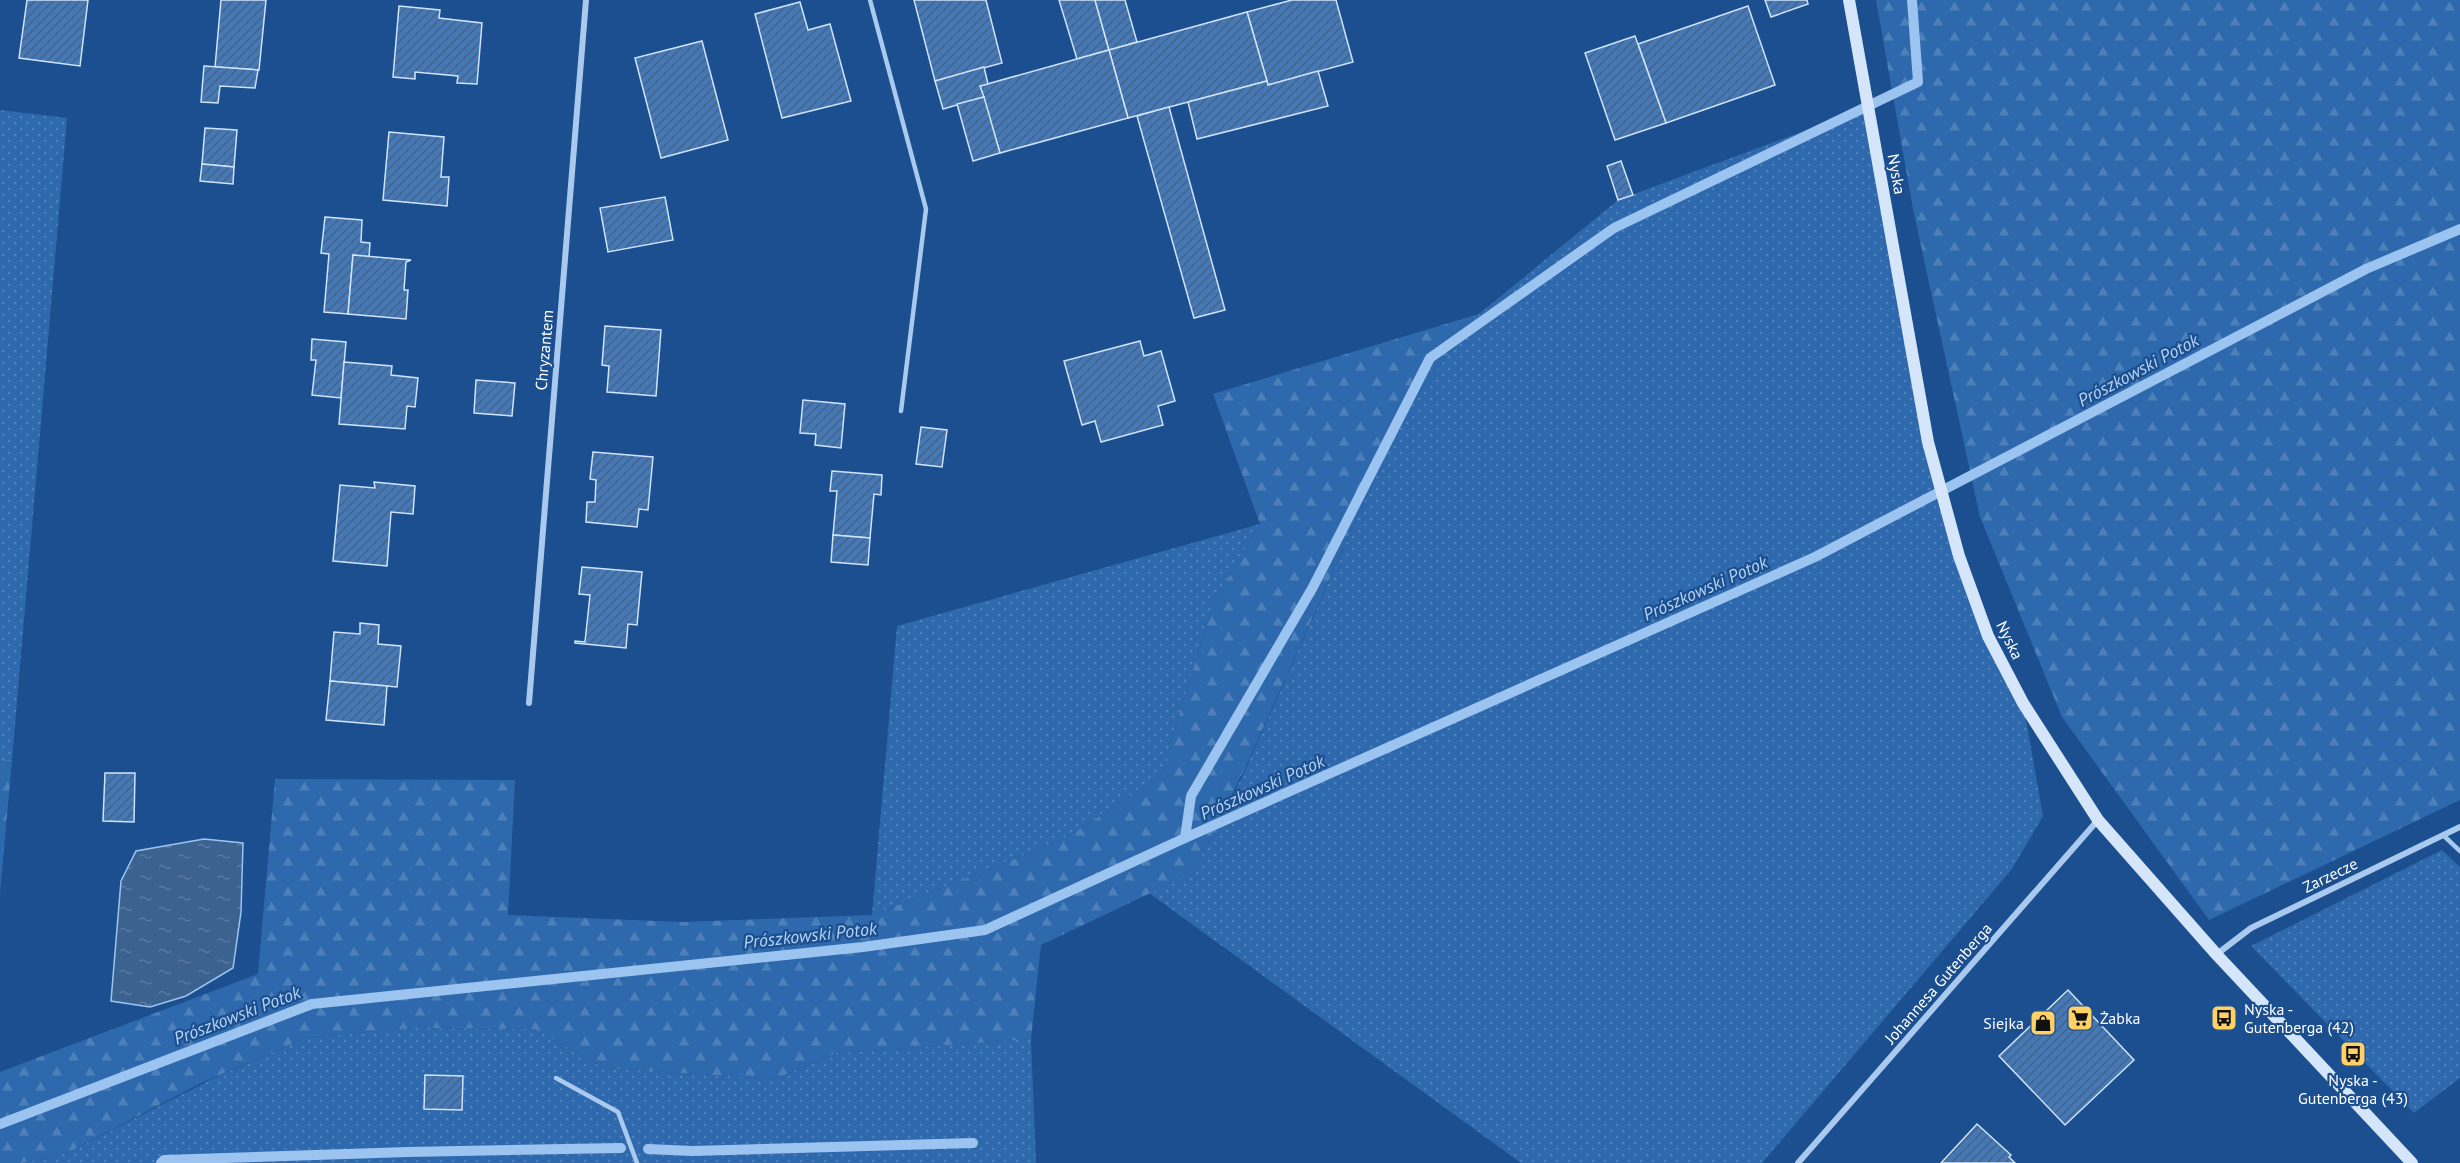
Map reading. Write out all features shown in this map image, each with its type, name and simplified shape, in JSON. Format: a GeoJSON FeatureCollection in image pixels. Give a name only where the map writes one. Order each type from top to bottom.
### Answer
{"type":"FeatureCollection","features":[{"type":"Feature","properties":{"kind":"street","name":"Chryzantem"},"geometry":{"type":"LineString","coordinates":[[529,703],[586,0]]}},
{"type":"Feature","properties":{"kind":"street","name":"Nyska"},"geometry":{"type":"LineString","coordinates":[[1849,0],[1929,442],[1959,556],[1988,636],[2023,703],[2098,820],[2217,955],[2412,1163]]}},
{"type":"Feature","properties":{"kind":"street","name":"Johannesa Gutenberga"},"geometry":{"type":"LineString","coordinates":[[1798,1163],[2098,820]]}},
{"type":"Feature","properties":{"kind":"street","name":"Zarzecze"},"geometry":{"type":"LineString","coordinates":[[2217,955],[2251,928],[2460,827]]}},
{"type":"Feature","properties":{"kind":"lane"},"geometry":{"type":"LineString","coordinates":[[870,0],[926,209],[901,411]]}},
{"type":"Feature","properties":{"kind":"lane"},"geometry":{"type":"LineString","coordinates":[[2443,835],[2460,851]]}},
{"type":"Feature","properties":{"kind":"lane"},"geometry":{"type":"LineString","coordinates":[[556,1078],[618,1112],[637,1163]]}},
{"type":"Feature","properties":{"kind":"green space"},"geometry":{"type":"Polygon","coordinates":[[[1876,0],[2460,0],[2460,800],[2209,920],[2062,717],[1980,517],[1913,209],[1876,0]]]}},
{"type":"Feature","properties":{"kind":"green space"},"geometry":{"type":"Polygon","coordinates":[[[1868,107],[1928,442],[1959,556],[2023,703],[2043,816],[2012,869],[1762,1163],[1521,1163],[1149,893],[1193,872],[1242,777],[1404,412],[1479,314],[1618,200],[1868,107]]]}},
{"type":"Feature","properties":{"kind":"green space"},"geometry":{"type":"Polygon","coordinates":[[[0,110],[67,118],[12,760],[0,760],[0,110]]]}},
{"type":"Feature","properties":{"kind":"green space"},"geometry":{"type":"Polygon","coordinates":[[[1479,314],[1404,412],[1248,762],[1193,873],[1041,945],[1031,1039],[836,1053],[775,1079],[604,1068],[535,1029],[413,1028],[309,1037],[201,1083],[69,1152],[22,1163],[0,1163],[0,1072],[258,974],[275,779],[515,780],[508,915],[682,922],[872,915],[1069,836],[1160,777],[1213,604],[1260,524],[1213,394],[1479,314]]]}},
{"type":"Feature","properties":{"kind":"green space"},"geometry":{"type":"Polygon","coordinates":[[[1260,524],[1213,604],[1160,777],[1069,836],[872,915],[897,626],[1260,524]]]}},
{"type":"Feature","properties":{"kind":"green space"},"geometry":{"type":"Polygon","coordinates":[[[0,760],[12,760],[0,893],[0,760]]]}},
{"type":"Feature","properties":{"kind":"green space"},"geometry":{"type":"Polygon","coordinates":[[[2442,850],[2460,867],[2460,1078],[2414,1113],[2251,946],[2442,850]]]}},
{"type":"Feature","properties":{"kind":"green space"},"geometry":{"type":"Polygon","coordinates":[[[413,1028],[535,1029],[604,1068],[775,1079],[836,1053],[1031,1039],[1036,1163],[22,1163],[69,1152],[214,1078],[309,1037],[413,1028]]]}},
{"type":"Feature","properties":{"kind":"water"},"geometry":{"type":"Polygon","coordinates":[[[204,839],[243,843],[241,912],[233,968],[186,996],[150,1007],[111,1001],[121,881],[136,851],[204,839]]]}},
{"type":"Feature","properties":{"kind":"building"},"geometry":{"type":"Polygon","coordinates":[[[27,0],[88,0],[80,66],[19,58],[27,0]]]}},
{"type":"Feature","properties":{"kind":"building"},"geometry":{"type":"Polygon","coordinates":[[[221,0],[266,0],[259,70],[215,67],[221,0]]]}},
{"type":"Feature","properties":{"kind":"building"},"geometry":{"type":"Polygon","coordinates":[[[914,0],[986,0],[1002,63],[935,81],[914,0]]]}},
{"type":"Feature","properties":{"kind":"building"},"geometry":{"type":"Polygon","coordinates":[[[1059,0],[1095,0],[1109,50],[1077,59],[1059,0]]]}},
{"type":"Feature","properties":{"kind":"building"},"geometry":{"type":"Polygon","coordinates":[[[1095,0],[1125,0],[1137,42],[1109,50],[1095,0]]]}},
{"type":"Feature","properties":{"kind":"building"},"geometry":{"type":"Polygon","coordinates":[[[1292,0],[1336,0],[1353,62],[1268,85],[1247,12],[1292,0]]]}},
{"type":"Feature","properties":{"kind":"building"},"geometry":{"type":"Polygon","coordinates":[[[1765,0],[1807,0],[1808,4],[1771,17],[1765,0]]]}},
{"type":"Feature","properties":{"kind":"building"},"geometry":{"type":"Polygon","coordinates":[[[800,2],[808,30],[830,24],[851,101],[782,118],[755,14],[800,2]]]}},
{"type":"Feature","properties":{"kind":"building"},"geometry":{"type":"Polygon","coordinates":[[[399,6],[440,10],[439,18],[482,23],[477,84],[457,83],[458,76],[415,72],[415,79],[393,77],[399,6]]]}},
{"type":"Feature","properties":{"kind":"building"},"geometry":{"type":"Polygon","coordinates":[[[1748,6],[1775,85],[1666,123],[1638,44],[1748,6]]]}},
{"type":"Feature","properties":{"kind":"building"},"geometry":{"type":"Polygon","coordinates":[[[1247,12],[1267,81],[1128,118],[1109,50],[1247,12]]]}},
{"type":"Feature","properties":{"kind":"building"},"geometry":{"type":"Polygon","coordinates":[[[1635,36],[1666,123],[1615,140],[1585,53],[1635,36]]]}},
{"type":"Feature","properties":{"kind":"building"},"geometry":{"type":"Polygon","coordinates":[[[702,41],[728,140],[661,158],[635,58],[702,41]]]}},
{"type":"Feature","properties":{"kind":"building"},"geometry":{"type":"Polygon","coordinates":[[[1109,50],[1128,118],[1000,153],[980,86],[1109,50]]]}},
{"type":"Feature","properties":{"kind":"building"},"geometry":{"type":"Polygon","coordinates":[[[204,66],[258,70],[255,88],[220,86],[218,103],[201,102],[204,66]]]}},
{"type":"Feature","properties":{"kind":"building"},"geometry":{"type":"Polygon","coordinates":[[[984,67],[988,84],[980,86],[984,97],[943,109],[935,81],[984,67]]]}},
{"type":"Feature","properties":{"kind":"building"},"geometry":{"type":"Polygon","coordinates":[[[1318,71],[1328,106],[1197,139],[1188,102],[1267,81],[1268,85],[1318,71]]]}},
{"type":"Feature","properties":{"kind":"building"},"geometry":{"type":"Polygon","coordinates":[[[984,97],[1000,153],[973,161],[957,104],[984,97]]]}},
{"type":"Feature","properties":{"kind":"building"},"geometry":{"type":"Polygon","coordinates":[[[1169,107],[1225,310],[1194,318],[1137,116],[1169,107]]]}},
{"type":"Feature","properties":{"kind":"building"},"geometry":{"type":"Polygon","coordinates":[[[205,128],[237,130],[234,167],[202,164],[205,128]]]}},
{"type":"Feature","properties":{"kind":"building"},"geometry":{"type":"Polygon","coordinates":[[[389,132],[444,137],[441,177],[449,177],[447,206],[383,200],[389,132]]]}},
{"type":"Feature","properties":{"kind":"building"},"geometry":{"type":"Polygon","coordinates":[[[1621,161],[1633,195],[1618,200],[1607,166],[1621,161]]]}},
{"type":"Feature","properties":{"kind":"building"},"geometry":{"type":"Polygon","coordinates":[[[202,164],[234,167],[233,184],[200,181],[202,164]]]}},
{"type":"Feature","properties":{"kind":"building"},"geometry":{"type":"Polygon","coordinates":[[[665,197],[673,240],[608,252],[600,208],[665,197]]]}},
{"type":"Feature","properties":{"kind":"building"},"geometry":{"type":"Polygon","coordinates":[[[325,217],[362,220],[361,242],[370,243],[369,257],[353,255],[348,314],[324,312],[329,254],[321,253],[325,217]]]}},
{"type":"Feature","properties":{"kind":"building"},"geometry":{"type":"Polygon","coordinates":[[[353,255],[411,260],[406,262],[404,290],[408,290],[406,319],[348,314],[353,255]]]}},
{"type":"Feature","properties":{"kind":"building"},"geometry":{"type":"Polygon","coordinates":[[[605,326],[661,330],[656,396],[607,392],[609,366],[602,365],[605,326]]]}},
{"type":"Feature","properties":{"kind":"building"},"geometry":{"type":"Polygon","coordinates":[[[312,339],[346,342],[341,398],[312,395],[316,360],[311,360],[312,339]]]}},
{"type":"Feature","properties":{"kind":"building"},"geometry":{"type":"Polygon","coordinates":[[[1140,341],[1144,356],[1161,351],[1175,401],[1158,406],[1163,425],[1101,442],[1095,421],[1082,425],[1064,361],[1140,341]]]}},
{"type":"Feature","properties":{"kind":"building"},"geometry":{"type":"Polygon","coordinates":[[[344,362],[392,366],[391,375],[418,378],[415,407],[407,406],[405,429],[339,424],[344,362]]]}},
{"type":"Feature","properties":{"kind":"building"},"geometry":{"type":"Polygon","coordinates":[[[476,380],[515,383],[512,416],[474,413],[476,380]]]}},
{"type":"Feature","properties":{"kind":"building"},"geometry":{"type":"Polygon","coordinates":[[[803,400],[845,404],[841,448],[815,445],[816,434],[800,433],[803,400]]]}},
{"type":"Feature","properties":{"kind":"building"},"geometry":{"type":"Polygon","coordinates":[[[921,427],[947,430],[942,467],[916,464],[921,427]]]}},
{"type":"Feature","properties":{"kind":"building"},"geometry":{"type":"Polygon","coordinates":[[[593,452],[653,457],[648,510],[639,509],[637,527],[586,522],[587,502],[595,502],[596,480],[590,479],[593,452]]]}},
{"type":"Feature","properties":{"kind":"building"},"geometry":{"type":"Polygon","coordinates":[[[832,471],[882,475],[881,495],[874,494],[870,538],[833,535],[837,491],[830,491],[832,471]]]}},
{"type":"Feature","properties":{"kind":"building"},"geometry":{"type":"Polygon","coordinates":[[[374,482],[415,486],[413,514],[391,512],[387,566],[333,561],[340,485],[375,488],[374,482]]]}},
{"type":"Feature","properties":{"kind":"building"},"geometry":{"type":"Polygon","coordinates":[[[833,535],[870,538],[868,565],[831,562],[833,535]]]}},
{"type":"Feature","properties":{"kind":"building"},"geometry":{"type":"Polygon","coordinates":[[[582,567],[642,572],[637,625],[628,624],[626,648],[575,643],[575,641],[585,642],[590,595],[579,594],[582,567]]]}},
{"type":"Feature","properties":{"kind":"building"},"geometry":{"type":"Polygon","coordinates":[[[360,623],[379,625],[378,644],[401,646],[397,687],[330,681],[334,632],[360,634],[360,623]]]}},
{"type":"Feature","properties":{"kind":"building"},"geometry":{"type":"Polygon","coordinates":[[[330,681],[387,686],[384,725],[326,720],[330,681]]]}},
{"type":"Feature","properties":{"kind":"building"},"geometry":{"type":"Polygon","coordinates":[[[105,773],[135,773],[134,822],[103,821],[105,773]]]}},
{"type":"Feature","properties":{"kind":"building"},"geometry":{"type":"Polygon","coordinates":[[[2068,990],[2134,1060],[2065,1125],[1999,1056],[2068,990]]]}},
{"type":"Feature","properties":{"kind":"building"},"geometry":{"type":"Polygon","coordinates":[[[425,1075],[463,1076],[462,1110],[424,1109],[425,1075]]]}},
{"type":"Feature","properties":{"kind":"building"},"geometry":{"type":"Polygon","coordinates":[[[1977,1124],[2011,1155],[2009,1157],[2015,1163],[1941,1163],[1977,1124]]]}},
{"type":"Feature","properties":{"kind":"waterway"},"geometry":{"type":"LineString","coordinates":[[1185,838],[1191,796],[1313,587],[1430,358],[1614,228],[1918,82],[1912,0]]}},
{"type":"Feature","properties":{"kind":"waterway","name":"Prószkowski Potok"},"geometry":{"type":"LineString","coordinates":[[0,1124],[312,1004],[863,947],[985,930],[1185,838],[1815,557],[2366,269],[2460,229]]}},
{"type":"Feature","properties":{"kind":"waterway"},"geometry":{"type":"LineString","coordinates":[[648,1149],[692,1151],[973,1143]]}},
{"type":"Feature","properties":{"kind":"waterway"},"geometry":{"type":"LineString","coordinates":[[161,1163],[164,1160],[408,1152],[621,1148]]}},
{"type":"Feature","properties":{"kind":"place","name":"Żabka"},"geometry":{"type":"Point","coordinates":[2080,1018]}},
{"type":"Feature","properties":{"kind":"place","name":"Nyska - Gutenberga (42)"},"geometry":{"type":"Point","coordinates":[2224,1018]}},
{"type":"Feature","properties":{"kind":"place","name":"Siejka"},"geometry":{"type":"Point","coordinates":[2043,1023]}},
{"type":"Feature","properties":{"kind":"place","name":"Nyska - Gutenberga (43)"},"geometry":{"type":"Point","coordinates":[2353,1054]}}]}
